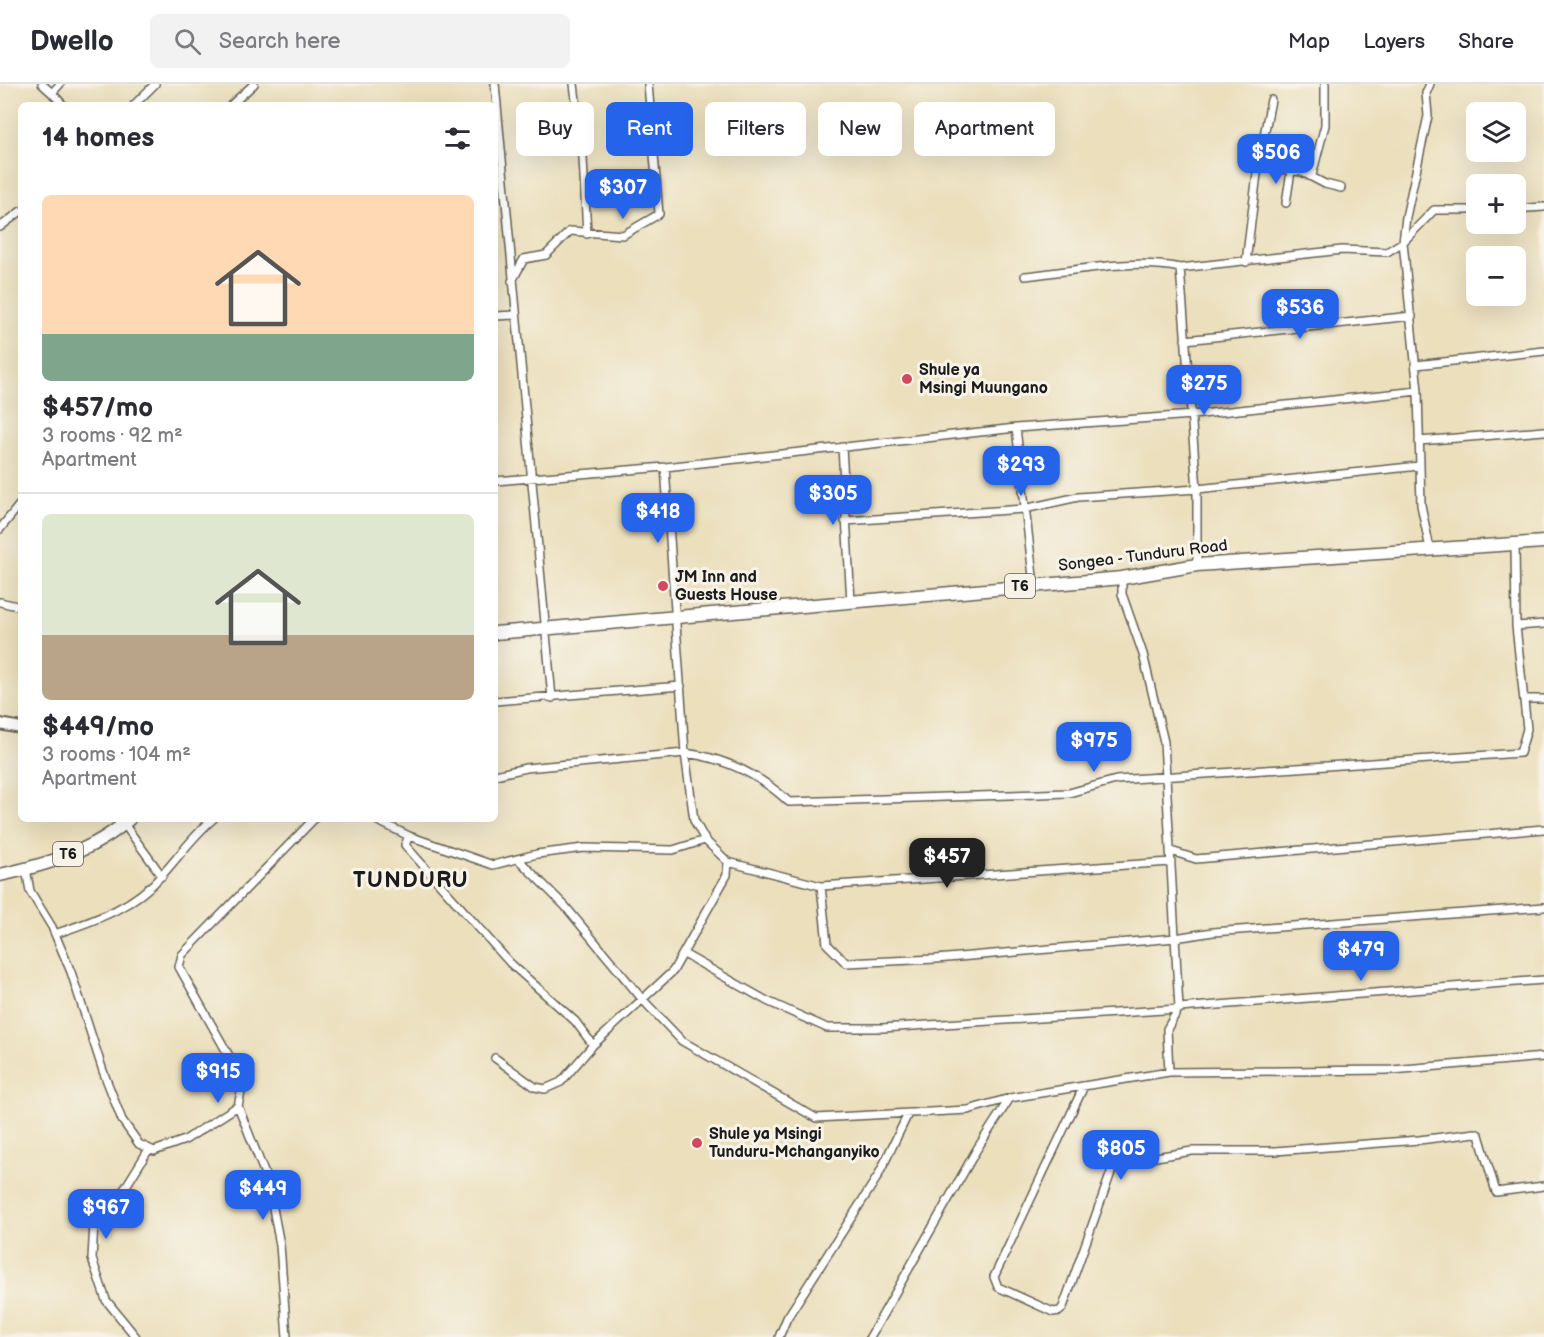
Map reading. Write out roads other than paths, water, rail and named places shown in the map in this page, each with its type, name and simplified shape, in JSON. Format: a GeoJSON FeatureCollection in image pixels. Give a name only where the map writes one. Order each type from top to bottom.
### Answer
{"type":"FeatureCollection","features":[{"type":"Feature","properties":{"kind":"highway","name":"Songea - Tunduru Road"},"geometry":{"type":"LineString","coordinates":[[498,633],[545,631],[1122,578],[1197,565],[1515,542],[1544,542]]}},
{"type":"Feature","properties":{"kind":"highway","name":"T6"},"geometry":{"type":"LineString","coordinates":[[0,875],[26,869],[86,848],[125,822]]}},
{"type":"Feature","properties":{"kind":"main road"},"geometry":{"type":"LineString","coordinates":[[0,724],[18,727]]}},
{"type":"Feature","properties":{"kind":"street"},"geometry":{"type":"LineString","coordinates":[[42,84],[60,102]]}},
{"type":"Feature","properties":{"kind":"street"},"geometry":{"type":"LineString","coordinates":[[52,93],[60,84]]}},
{"type":"Feature","properties":{"kind":"street"},"geometry":{"type":"LineString","coordinates":[[137,102],[155,84]]}},
{"type":"Feature","properties":{"kind":"street"},"geometry":{"type":"LineString","coordinates":[[234,102],[254,84]]}},
{"type":"Feature","properties":{"kind":"street"},"geometry":{"type":"LineString","coordinates":[[495,84],[497,102]]}},
{"type":"Feature","properties":{"kind":"street"},"geometry":{"type":"LineString","coordinates":[[574,84],[583,158],[587,234]]}},
{"type":"Feature","properties":{"kind":"street"},"geometry":{"type":"LineString","coordinates":[[512,281],[524,259],[546,255],[570,231],[623,235],[659,214],[648,84]]}},
{"type":"Feature","properties":{"kind":"street"},"geometry":{"type":"LineString","coordinates":[[1312,176],[1325,125],[1325,84]]}},
{"type":"Feature","properties":{"kind":"street"},"geometry":{"type":"LineString","coordinates":[[1430,84],[1426,93],[1428,116],[1406,217],[1403,242],[1418,391],[1421,505],[1430,549]]}},
{"type":"Feature","properties":{"kind":"street"},"geometry":{"type":"LineString","coordinates":[[1246,262],[1258,166],[1271,100]]}},
{"type":"Feature","properties":{"kind":"street"},"geometry":{"type":"LineString","coordinates":[[498,119],[552,698]]}},
{"type":"Feature","properties":{"kind":"street"},"geometry":{"type":"LineString","coordinates":[[1258,166],[1312,176],[1325,184],[1341,188]]}},
{"type":"Feature","properties":{"kind":"street"},"geometry":{"type":"LineString","coordinates":[[1286,203],[1291,171]]}},
{"type":"Feature","properties":{"kind":"street"},"geometry":{"type":"LineString","coordinates":[[1526,208],[1544,207]]}},
{"type":"Feature","properties":{"kind":"street"},"geometry":{"type":"LineString","coordinates":[[1025,276],[1133,265],[1162,264],[1180,268],[1342,250],[1387,252],[1403,242],[1434,210],[1466,210]]}},
{"type":"Feature","properties":{"kind":"street"},"geometry":{"type":"LineString","coordinates":[[0,227],[18,213]]}},
{"type":"Feature","properties":{"kind":"street"},"geometry":{"type":"LineString","coordinates":[[1180,268],[1197,489],[1197,565]]}},
{"type":"Feature","properties":{"kind":"street"},"geometry":{"type":"LineString","coordinates":[[498,316],[515,315]]}},
{"type":"Feature","properties":{"kind":"street"},"geometry":{"type":"LineString","coordinates":[[1185,340],[1412,316]]}},
{"type":"Feature","properties":{"kind":"street"},"geometry":{"type":"LineString","coordinates":[[1416,365],[1544,351]]}},
{"type":"Feature","properties":{"kind":"street"},"geometry":{"type":"LineString","coordinates":[[498,481],[665,467],[1016,428],[1192,415],[1418,391]]}},
{"type":"Feature","properties":{"kind":"street"},"geometry":{"type":"LineString","coordinates":[[1016,428],[1034,585]]}},
{"type":"Feature","properties":{"kind":"street"},"geometry":{"type":"LineString","coordinates":[[1419,441],[1544,431]]}},
{"type":"Feature","properties":{"kind":"street"},"geometry":{"type":"LineString","coordinates":[[842,447],[851,602]]}},
{"type":"Feature","properties":{"kind":"street"},"geometry":{"type":"LineString","coordinates":[[845,521],[1024,509],[1078,497],[1197,489],[1419,466]]}},
{"type":"Feature","properties":{"kind":"street"},"geometry":{"type":"LineString","coordinates":[[665,467],[685,753],[694,820],[705,840],[728,862],[820,886],[1172,862]]}},
{"type":"Feature","properties":{"kind":"street"},"geometry":{"type":"LineString","coordinates":[[0,529],[18,508]]}},
{"type":"Feature","properties":{"kind":"street"},"geometry":{"type":"LineString","coordinates":[[498,774],[526,768],[685,753],[702,755],[767,781],[789,801],[1069,794],[1116,780],[1520,753],[1527,729],[1516,626],[1515,542]]}},
{"type":"Feature","properties":{"kind":"street"},"geometry":{"type":"LineString","coordinates":[[1122,578],[1122,594],[1143,654],[1164,742],[1179,1009],[1167,1029],[1169,1072]]}},
{"type":"Feature","properties":{"kind":"street"},"geometry":{"type":"LineString","coordinates":[[0,602],[18,606]]}},
{"type":"Feature","properties":{"kind":"street"},"geometry":{"type":"LineString","coordinates":[[1516,626],[1544,624]]}},
{"type":"Feature","properties":{"kind":"street"},"geometry":{"type":"LineString","coordinates":[[498,701],[681,686]]}},
{"type":"Feature","properties":{"kind":"street"},"geometry":{"type":"LineString","coordinates":[[1524,699],[1544,699]]}},
{"type":"Feature","properties":{"kind":"street"},"geometry":{"type":"LineString","coordinates":[[127,822],[162,876]]}},
{"type":"Feature","properties":{"kind":"street"},"geometry":{"type":"LineString","coordinates":[[55,934],[114,913],[162,876],[190,838],[209,822]]}},
{"type":"Feature","properties":{"kind":"street"},"geometry":{"type":"LineString","coordinates":[[287,1337],[280,1245],[268,1182],[238,1106],[241,1092],[237,1070],[179,967],[182,955],[311,822]]}},
{"type":"Feature","properties":{"kind":"street"},"geometry":{"type":"LineString","coordinates":[[380,822],[410,836],[493,865],[537,854],[585,848],[673,850],[705,840]]}},
{"type":"Feature","properties":{"kind":"street"},"geometry":{"type":"LineString","coordinates":[[1171,851],[1196,859],[1544,829]]}},
{"type":"Feature","properties":{"kind":"street"},"geometry":{"type":"LineString","coordinates":[[410,836],[405,845],[430,874],[510,963],[575,1021],[593,1045]]}},
{"type":"Feature","properties":{"kind":"street"},"geometry":{"type":"LineString","coordinates":[[519,860],[565,906],[644,1000],[682,1041],[816,1119],[968,1110],[1010,1098],[1169,1072],[1392,1070],[1544,1058]]}},
{"type":"Feature","properties":{"kind":"street"},"geometry":{"type":"LineString","coordinates":[[495,1058],[517,1077],[535,1087],[545,1089],[561,1082],[593,1045],[673,971],[721,888],[728,862]]}},
{"type":"Feature","properties":{"kind":"street"},"geometry":{"type":"LineString","coordinates":[[26,869],[30,891],[55,934],[71,972],[103,1071],[122,1120],[139,1144],[154,1151],[185,1140],[238,1106]]}},
{"type":"Feature","properties":{"kind":"street"},"geometry":{"type":"LineString","coordinates":[[820,886],[826,944],[846,963],[936,959],[1175,938],[1213,932],[1544,907]]}},
{"type":"Feature","properties":{"kind":"street"},"geometry":{"type":"LineString","coordinates":[[684,954],[767,1001],[827,1028],[894,1028],[1179,1009],[1544,980]]}},
{"type":"Feature","properties":{"kind":"street"},"geometry":{"type":"LineString","coordinates":[[1084,1086],[994,1277],[994,1282],[998,1287],[1053,1312],[1060,1311],[1063,1307],[1114,1164],[1192,1151],[1275,1151],[1419,1140],[1475,1132],[1479,1135],[1496,1192],[1544,1186]]}},
{"type":"Feature","properties":{"kind":"street"},"geometry":{"type":"LineString","coordinates":[[870,1337],[976,1149],[1010,1098]]}},
{"type":"Feature","properties":{"kind":"street"},"geometry":{"type":"LineString","coordinates":[[779,1337],[787,1318],[878,1176],[908,1114]]}},
{"type":"Feature","properties":{"kind":"street"},"geometry":{"type":"LineString","coordinates":[[136,1337],[106,1300],[92,1259],[94,1223],[125,1188],[149,1149]]}},
{"type":"Feature","properties":{"kind":"place","name":"Shule ya Msingi Muungano"},"geometry":{"type":"Point","coordinates":[907,379]}},
{"type":"Feature","properties":{"kind":"place","name":"JM Inn and Guests House"},"geometry":{"type":"Point","coordinates":[663,586]}},
{"type":"Feature","properties":{"kind":"place","name":"Shule ya Msingi Tunduru-Mchanganyiko"},"geometry":{"type":"Point","coordinates":[697,1143]}},
{"type":"Feature","properties":{"kind":"district","name":"TUNDURU"},"geometry":{"type":"Point","coordinates":[411,880]}}]}
